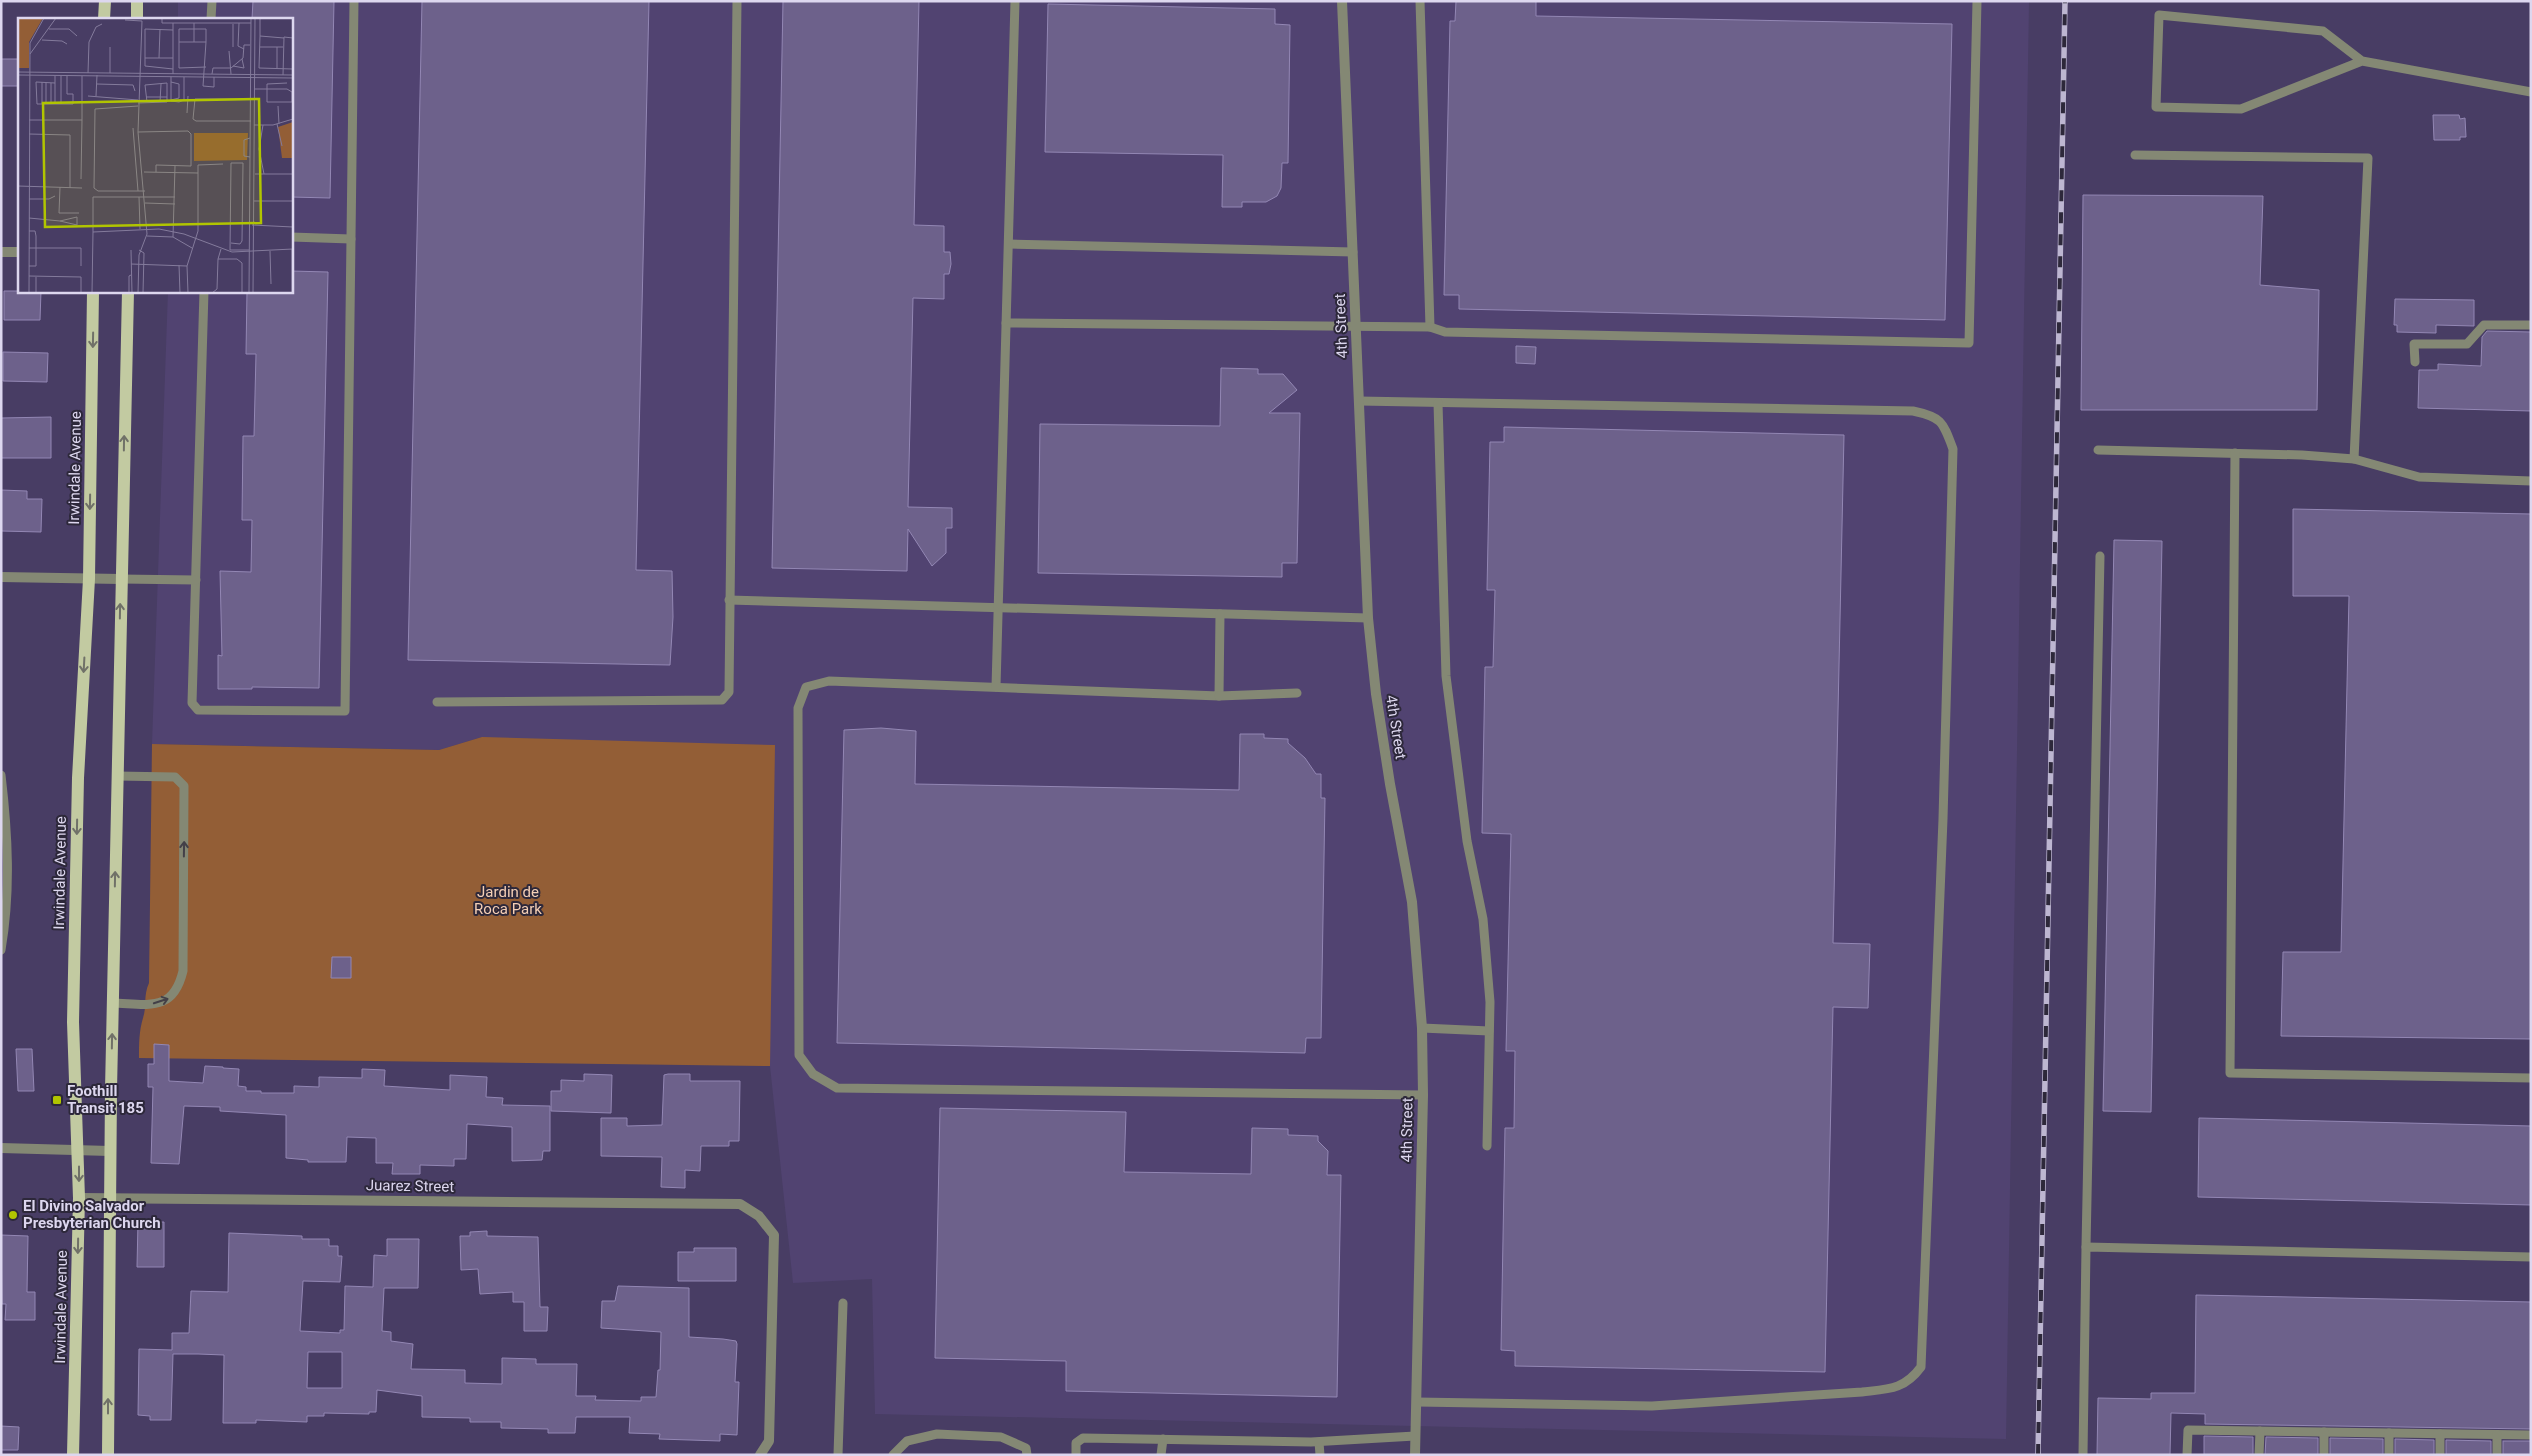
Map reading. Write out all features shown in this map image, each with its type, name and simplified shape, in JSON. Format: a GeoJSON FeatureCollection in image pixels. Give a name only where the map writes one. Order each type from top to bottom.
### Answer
{"type":"FeatureCollection","features":[{"type":"Feature","properties":{"kind":"main road"},"geometry":{"type":"LineString","coordinates":[[104,18],[105,1]]}},
{"type":"Feature","properties":{"kind":"main road"},"geometry":{"type":"LineString","coordinates":[[137,1],[137,18]]}},
{"type":"Feature","properties":{"kind":"main road","name":"Irwindale Avenue"},"geometry":{"type":"LineString","coordinates":[[73,1455],[79,1150],[73,1022],[78,778],[90,579],[93,292]]}},
{"type":"Feature","properties":{"kind":"main road"},"geometry":{"type":"LineString","coordinates":[[108,1455],[112,1003],[128,292]]}},
{"type":"Feature","properties":{"kind":"street","name":"4th Street"},"geometry":{"type":"LineString","coordinates":[[1342,1],[1368,618],[1376,694],[1390,784],[1412,902],[1422,1028],[1423,1095],[1415,1455]]}},
{"type":"Feature","properties":{"kind":"street"},"geometry":{"type":"LineString","coordinates":[[1,252],[18,252]]}},
{"type":"Feature","properties":{"kind":"street"},"geometry":{"type":"LineString","coordinates":[[1,577],[121,579]]}},
{"type":"Feature","properties":{"kind":"street"},"geometry":{"type":"LineString","coordinates":[[1,1148],[110,1151]]}},
{"type":"Feature","properties":{"kind":"street","name":"Juarez Street"},"geometry":{"type":"LineString","coordinates":[[79,1198],[740,1204],[759,1216],[774,1236],[769,1442],[760,1455]]}},
{"type":"Feature","properties":{"kind":"lane"},"geometry":{"type":"LineString","coordinates":[[211,18],[212,1]]}},
{"type":"Feature","properties":{"kind":"lane"},"geometry":{"type":"LineString","coordinates":[[204,292],[194,707],[198,710],[345,711],[354,1]]}},
{"type":"Feature","properties":{"kind":"lane"},"geometry":{"type":"LineString","coordinates":[[437,702],[722,700],[729,692],[737,1]]}},
{"type":"Feature","properties":{"kind":"lane"},"geometry":{"type":"LineString","coordinates":[[996,687],[1015,1]]}},
{"type":"Feature","properties":{"kind":"lane"},"geometry":{"type":"LineString","coordinates":[[1420,1],[1430,327]]}},
{"type":"Feature","properties":{"kind":"lane"},"geometry":{"type":"LineString","coordinates":[[1006,323],[1430,327],[1445,332],[1969,343],[1977,1]]}},
{"type":"Feature","properties":{"kind":"lane"},"geometry":{"type":"LineString","coordinates":[[2362,61],[2240,109],[2156,107],[2159,15],[2323,31],[2362,61],[2531,92]]}},
{"type":"Feature","properties":{"kind":"lane"},"geometry":{"type":"LineString","coordinates":[[2135,155],[2368,158],[2354,459]]}},
{"type":"Feature","properties":{"kind":"lane"},"geometry":{"type":"LineString","coordinates":[[292,237],[351,239]]}},
{"type":"Feature","properties":{"kind":"lane"},"geometry":{"type":"LineString","coordinates":[[1009,244],[1353,252]]}},
{"type":"Feature","properties":{"kind":"lane"},"geometry":{"type":"LineString","coordinates":[[2415,362],[2414,344],[2467,344],[2484,325],[2531,325]]}},
{"type":"Feature","properties":{"kind":"lane"},"geometry":{"type":"LineString","coordinates":[[1359,401],[1913,411],[1934,416],[1945,428],[1953,449],[1943,819],[1921,1367],[1912,1380],[1895,1388],[1852,1393],[1652,1406],[1416,1402]]}},
{"type":"Feature","properties":{"kind":"lane"},"geometry":{"type":"LineString","coordinates":[[1438,403],[1446,676],[1466,841],[1483,919],[1490,1002],[1487,1146]]}},
{"type":"Feature","properties":{"kind":"lane"},"geometry":{"type":"LineString","coordinates":[[2098,450],[2302,455],[2354,459],[2419,477],[2531,480]]}},
{"type":"Feature","properties":{"kind":"lane"},"geometry":{"type":"LineString","coordinates":[[2235,453],[2230,1073],[2531,1078]]}},
{"type":"Feature","properties":{"kind":"lane"},"geometry":{"type":"LineString","coordinates":[[2083,1455],[2100,556]]}},
{"type":"Feature","properties":{"kind":"lane"},"geometry":{"type":"LineString","coordinates":[[121,579],[196,580]]}},
{"type":"Feature","properties":{"kind":"lane"},"geometry":{"type":"LineString","coordinates":[[729,600],[1368,618]]}},
{"type":"Feature","properties":{"kind":"lane"},"geometry":{"type":"LineString","coordinates":[[1219,696],[1220,614]]}},
{"type":"Feature","properties":{"kind":"lane"},"geometry":{"type":"LineString","coordinates":[[1297,693],[1219,696],[829,681],[806,687],[798,708],[798,1055],[813,1074],[837,1088],[1423,1095]]}},
{"type":"Feature","properties":{"kind":"lane"},"geometry":{"type":"LineString","coordinates":[[1,775],[8,836],[9,873],[1,950]]}},
{"type":"Feature","properties":{"kind":"lane"},"geometry":{"type":"LineString","coordinates":[[112,1003],[152,1004],[168,999],[178,989],[182,971],[184,786],[175,777],[117,776]]}},
{"type":"Feature","properties":{"kind":"lane"},"geometry":{"type":"LineString","coordinates":[[1422,1028],[1490,1031]]}},
{"type":"Feature","properties":{"kind":"lane"},"geometry":{"type":"LineString","coordinates":[[2086,1246],[2531,1257]]}},
{"type":"Feature","properties":{"kind":"lane"},"geometry":{"type":"LineString","coordinates":[[838,1455],[843,1303]]}},
{"type":"Feature","properties":{"kind":"lane"},"geometry":{"type":"LineString","coordinates":[[2187,1455],[2188,1430],[2531,1435]]}},
{"type":"Feature","properties":{"kind":"lane"},"geometry":{"type":"LineString","coordinates":[[2259,1455],[2260,1431]]}},
{"type":"Feature","properties":{"kind":"lane"},"geometry":{"type":"LineString","coordinates":[[2324,1432],[2324,1455]]}},
{"type":"Feature","properties":{"kind":"lane"},"geometry":{"type":"LineString","coordinates":[[2389,1455],[2390,1433]]}},
{"type":"Feature","properties":{"kind":"lane"},"geometry":{"type":"LineString","coordinates":[[894,1455],[907,1441],[937,1434],[1001,1436],[1026,1448],[1027,1455]]}},
{"type":"Feature","properties":{"kind":"lane"},"geometry":{"type":"LineString","coordinates":[[2440,1434],[2440,1455]]}},
{"type":"Feature","properties":{"kind":"lane"},"geometry":{"type":"LineString","coordinates":[[2497,1435],[2497,1455]]}},
{"type":"Feature","properties":{"kind":"lane"},"geometry":{"type":"LineString","coordinates":[[1076,1455],[1076,1443],[1083,1438],[1319,1442],[1415,1436]]}},
{"type":"Feature","properties":{"kind":"lane"},"geometry":{"type":"LineString","coordinates":[[1161,1455],[1163,1439]]}},
{"type":"Feature","properties":{"kind":"lane"},"geometry":{"type":"LineString","coordinates":[[1319,1442],[1320,1455]]}},
{"type":"Feature","properties":{"kind":"shaded area"},"geometry":{"type":"Polygon","coordinates":[[[178,1],[2029,1],[2006,1439],[875,1414],[872,1279],[793,1283],[770,1066],[482,737],[439,750],[152,744],[168,292],[292,292],[292,18],[178,18],[178,1]]]}},
{"type":"Feature","properties":{"kind":"green space","name":"Jardin de Roca Park"},"geometry":{"type":"Polygon","coordinates":[[[482,737],[775,745],[770,1066],[139,1058],[140,1033],[149,983],[152,744],[439,750],[482,737]]]}},
{"type":"Feature","properties":{"kind":"building"},"geometry":{"type":"Polygon","coordinates":[[[253,1],[334,1],[330,198],[292,197],[292,18],[252,18],[253,1]]]}},
{"type":"Feature","properties":{"kind":"building"},"geometry":{"type":"Polygon","coordinates":[[[422,1],[649,1],[636,570],[672,571],[673,617],[670,665],[408,660],[422,1]]]}},
{"type":"Feature","properties":{"kind":"building"},"geometry":{"type":"Polygon","coordinates":[[[783,1],[919,1],[914,225],[944,226],[944,252],[950,252],[951,264],[949,274],[944,274],[944,299],[913,298],[908,507],[952,508],[952,528],[946,528],[946,553],[932,566],[908,529],[907,571],[772,568],[783,1]]]}},
{"type":"Feature","properties":{"kind":"building"},"geometry":{"type":"Polygon","coordinates":[[[1456,1],[1536,1],[1536,16],[1952,24],[1945,320],[1459,309],[1459,295],[1444,295],[1450,21],[1455,21],[1456,1]]]}},
{"type":"Feature","properties":{"kind":"building"},"geometry":{"type":"Polygon","coordinates":[[[1048,4],[1275,9],[1275,24],[1290,25],[1288,163],[1282,163],[1281,188],[1277,196],[1266,202],[1242,202],[1242,207],[1222,207],[1223,155],[1045,152],[1048,4]]]}},
{"type":"Feature","properties":{"kind":"building"},"geometry":{"type":"Polygon","coordinates":[[[1,59],[18,59],[18,86],[1,86],[1,59]]]}},
{"type":"Feature","properties":{"kind":"building"},"geometry":{"type":"Polygon","coordinates":[[[2433,115],[2459,115],[2460,119],[2465,118],[2466,137],[2460,137],[2460,140],[2434,140],[2433,115]]]}},
{"type":"Feature","properties":{"kind":"building"},"geometry":{"type":"Polygon","coordinates":[[[2083,195],[2263,196],[2260,285],[2319,290],[2317,410],[2081,410],[2083,195]]]}},
{"type":"Feature","properties":{"kind":"building"},"geometry":{"type":"Polygon","coordinates":[[[292,271],[328,272],[319,688],[252,687],[252,689],[218,689],[218,655],[222,656],[220,571],[251,572],[252,520],[242,520],[243,436],[254,436],[256,354],[246,354],[247,292],[292,292],[292,271]]]}},
{"type":"Feature","properties":{"kind":"building"},"geometry":{"type":"Polygon","coordinates":[[[4,291],[41,292],[40,320],[4,320],[4,291]]]}},
{"type":"Feature","properties":{"kind":"building"},"geometry":{"type":"Polygon","coordinates":[[[2395,299],[2474,300],[2474,326],[2436,325],[2436,333],[2397,332],[2397,325],[2394,325],[2395,299]]]}},
{"type":"Feature","properties":{"kind":"building"},"geometry":{"type":"Polygon","coordinates":[[[2487,331],[2531,332],[2531,411],[2418,408],[2419,370],[2438,370],[2438,364],[2481,366],[2482,337],[2487,331]]]}},
{"type":"Feature","properties":{"kind":"building"},"geometry":{"type":"Polygon","coordinates":[[[1516,346],[1536,347],[1535,364],[1516,363],[1516,346]]]}},
{"type":"Feature","properties":{"kind":"building"},"geometry":{"type":"Polygon","coordinates":[[[3,352],[48,353],[47,382],[3,381],[3,352]]]}},
{"type":"Feature","properties":{"kind":"building"},"geometry":{"type":"Polygon","coordinates":[[[1221,368],[1258,369],[1258,374],[1283,374],[1297,390],[1269,413],[1300,413],[1297,563],[1282,563],[1282,577],[1038,573],[1040,424],[1220,426],[1221,368]]]}},
{"type":"Feature","properties":{"kind":"building"},"geometry":{"type":"Polygon","coordinates":[[[51,417],[51,458],[1,458],[1,418],[51,417]]]}},
{"type":"Feature","properties":{"kind":"building"},"geometry":{"type":"Polygon","coordinates":[[[1504,427],[1844,435],[1833,943],[1870,944],[1868,1008],[1833,1007],[1825,1372],[1515,1366],[1515,1351],[1501,1350],[1505,1128],[1514,1128],[1515,1051],[1506,1051],[1511,834],[1482,833],[1485,667],[1493,667],[1495,590],[1487,590],[1490,442],[1504,442],[1504,427]]]}},
{"type":"Feature","properties":{"kind":"building"},"geometry":{"type":"Polygon","coordinates":[[[1,490],[27,491],[27,499],[42,499],[41,532],[1,531],[1,490]]]}},
{"type":"Feature","properties":{"kind":"building"},"geometry":{"type":"Polygon","coordinates":[[[2293,509],[2531,514],[2531,1039],[2281,1036],[2283,952],[2341,952],[2349,596],[2293,596],[2293,509]]]}},
{"type":"Feature","properties":{"kind":"building"},"geometry":{"type":"Polygon","coordinates":[[[2114,540],[2162,541],[2151,1112],[2103,1111],[2114,540]]]}},
{"type":"Feature","properties":{"kind":"building"},"geometry":{"type":"Polygon","coordinates":[[[881,728],[916,731],[915,784],[1239,790],[1240,734],[1264,734],[1264,738],[1288,739],[1288,743],[1305,758],[1316,774],[1321,774],[1321,798],[1325,798],[1321,1038],[1306,1038],[1305,1053],[837,1043],[844,730],[881,728]]]}},
{"type":"Feature","properties":{"kind":"building"},"geometry":{"type":"Polygon","coordinates":[[[332,957],[351,957],[351,978],[331,978],[332,957]]]}},
{"type":"Feature","properties":{"kind":"building"},"geometry":{"type":"Polygon","coordinates":[[[154,1044],[169,1045],[169,1081],[203,1083],[205,1066],[239,1069],[238,1086],[246,1087],[246,1091],[261,1091],[261,1093],[294,1093],[294,1086],[319,1087],[319,1077],[362,1078],[362,1069],[385,1070],[384,1086],[450,1090],[450,1075],[487,1077],[486,1097],[503,1098],[502,1105],[550,1106],[550,1151],[543,1151],[542,1160],[512,1161],[512,1127],[467,1124],[466,1159],[454,1159],[454,1166],[420,1165],[420,1174],[392,1174],[393,1163],[376,1163],[376,1138],[347,1137],[346,1162],[308,1162],[308,1160],[286,1158],[286,1115],[220,1111],[220,1107],[184,1106],[179,1164],[151,1163],[153,1087],[148,1087],[148,1064],[154,1064],[154,1044]]]}},
{"type":"Feature","properties":{"kind":"building"},"geometry":{"type":"Polygon","coordinates":[[[16,1049],[32,1049],[34,1091],[18,1091],[16,1049]]]}},
{"type":"Feature","properties":{"kind":"building"},"geometry":{"type":"Polygon","coordinates":[[[584,1074],[612,1075],[611,1113],[551,1111],[551,1091],[561,1091],[561,1080],[584,1081],[584,1074]]]}},
{"type":"Feature","properties":{"kind":"building"},"geometry":{"type":"Polygon","coordinates":[[[690,1074],[690,1081],[740,1081],[739,1141],[729,1141],[729,1146],[701,1146],[700,1171],[685,1170],[685,1188],[661,1187],[662,1157],[601,1156],[601,1118],[627,1118],[627,1126],[662,1125],[664,1075],[690,1074]]]}},
{"type":"Feature","properties":{"kind":"building"},"geometry":{"type":"Polygon","coordinates":[[[940,1108],[1126,1112],[1124,1172],[1251,1174],[1252,1128],[1288,1129],[1288,1135],[1318,1136],[1318,1141],[1328,1151],[1327,1175],[1341,1175],[1337,1397],[1066,1391],[1066,1361],[935,1358],[940,1108]]]}},
{"type":"Feature","properties":{"kind":"building"},"geometry":{"type":"Polygon","coordinates":[[[2199,1118],[2531,1126],[2531,1205],[2198,1197],[2199,1118]]]}},
{"type":"Feature","properties":{"kind":"building"},"geometry":{"type":"Polygon","coordinates":[[[138,1222],[164,1222],[164,1267],[137,1267],[138,1222]]]}},
{"type":"Feature","properties":{"kind":"building"},"geometry":{"type":"Polygon","coordinates":[[[487,1231],[487,1236],[538,1237],[540,1307],[548,1307],[547,1331],[524,1331],[524,1302],[513,1302],[513,1292],[480,1294],[478,1269],[461,1270],[460,1236],[470,1236],[470,1232],[487,1231]]]}},
{"type":"Feature","properties":{"kind":"building"},"geometry":{"type":"Polygon","coordinates":[[[229,1233],[302,1236],[302,1239],[329,1239],[329,1246],[338,1246],[338,1256],[342,1256],[340,1282],[303,1281],[300,1331],[340,1333],[340,1330],[344,1330],[345,1286],[373,1287],[374,1255],[387,1256],[387,1239],[419,1239],[418,1288],[384,1288],[382,1331],[391,1332],[391,1341],[413,1344],[411,1369],[465,1370],[465,1383],[502,1384],[502,1358],[536,1359],[536,1364],[577,1364],[576,1396],[596,1396],[595,1400],[641,1401],[641,1397],[656,1397],[658,1370],[660,1370],[661,1332],[601,1328],[602,1301],[615,1301],[618,1286],[689,1288],[689,1337],[723,1339],[736,1341],[737,1344],[735,1382],[739,1382],[737,1435],[720,1434],[720,1441],[659,1439],[660,1434],[629,1433],[630,1417],[576,1417],[575,1433],[548,1433],[548,1429],[501,1428],[501,1422],[470,1422],[470,1418],[422,1417],[422,1396],[377,1390],[376,1412],[369,1412],[369,1414],[324,1413],[324,1416],[307,1416],[307,1422],[256,1420],[256,1423],[223,1423],[224,1355],[198,1354],[173,1354],[171,1420],[150,1420],[150,1416],[138,1415],[139,1349],[172,1350],[172,1333],[189,1333],[191,1291],[228,1292],[229,1233]],[[308,1352],[307,1388],[342,1388],[342,1352],[308,1352]]]}},
{"type":"Feature","properties":{"kind":"building"},"geometry":{"type":"Polygon","coordinates":[[[1,1235],[28,1236],[27,1292],[35,1292],[35,1320],[5,1320],[6,1304],[2,1304],[1,1235]]]}},
{"type":"Feature","properties":{"kind":"building"},"geometry":{"type":"Polygon","coordinates":[[[694,1248],[736,1248],[736,1281],[678,1281],[678,1252],[694,1252],[694,1248]]]}},
{"type":"Feature","properties":{"kind":"building"},"geometry":{"type":"Polygon","coordinates":[[[2196,1295],[2531,1302],[2531,1429],[2205,1424],[2205,1414],[2171,1413],[2170,1455],[2097,1455],[2098,1398],[2151,1399],[2151,1393],[2195,1393],[2196,1295]]]}},
{"type":"Feature","properties":{"kind":"building"},"geometry":{"type":"Polygon","coordinates":[[[1,1426],[19,1427],[18,1450],[1,1450],[1,1426]]]}},
{"type":"Feature","properties":{"kind":"building"},"geometry":{"type":"Polygon","coordinates":[[[2204,1436],[2253,1437],[2253,1455],[2204,1455],[2204,1436]]]}},
{"type":"Feature","properties":{"kind":"building"},"geometry":{"type":"Polygon","coordinates":[[[2266,1437],[2318,1438],[2318,1455],[2265,1455],[2266,1437]]]}},
{"type":"Feature","properties":{"kind":"building"},"geometry":{"type":"Polygon","coordinates":[[[2330,1438],[2383,1439],[2383,1455],[2330,1455],[2330,1438]]]}},
{"type":"Feature","properties":{"kind":"building"},"geometry":{"type":"Polygon","coordinates":[[[2395,1439],[2434,1440],[2434,1455],[2395,1455],[2395,1439]]]}},
{"type":"Feature","properties":{"kind":"building"},"geometry":{"type":"Polygon","coordinates":[[[2446,1440],[2491,1441],[2491,1455],[2446,1455],[2446,1440]]]}},
{"type":"Feature","properties":{"kind":"building"},"geometry":{"type":"Polygon","coordinates":[[[2503,1441],[2531,1441],[2531,1455],[2503,1455],[2503,1441]]]}},
{"type":"Feature","properties":{"kind":"railway"},"geometry":{"type":"LineString","coordinates":[[2038,1455],[2065,1]]}},
{"type":"Feature","properties":{"kind":"place","name":"Foothill Transit 185"},"geometry":{"type":"Point","coordinates":[57,1100]}},
{"type":"Feature","properties":{"kind":"place","name":"El Divino Salvador Presbyterian Church"},"geometry":{"type":"Point","coordinates":[13,1215]}}]}
